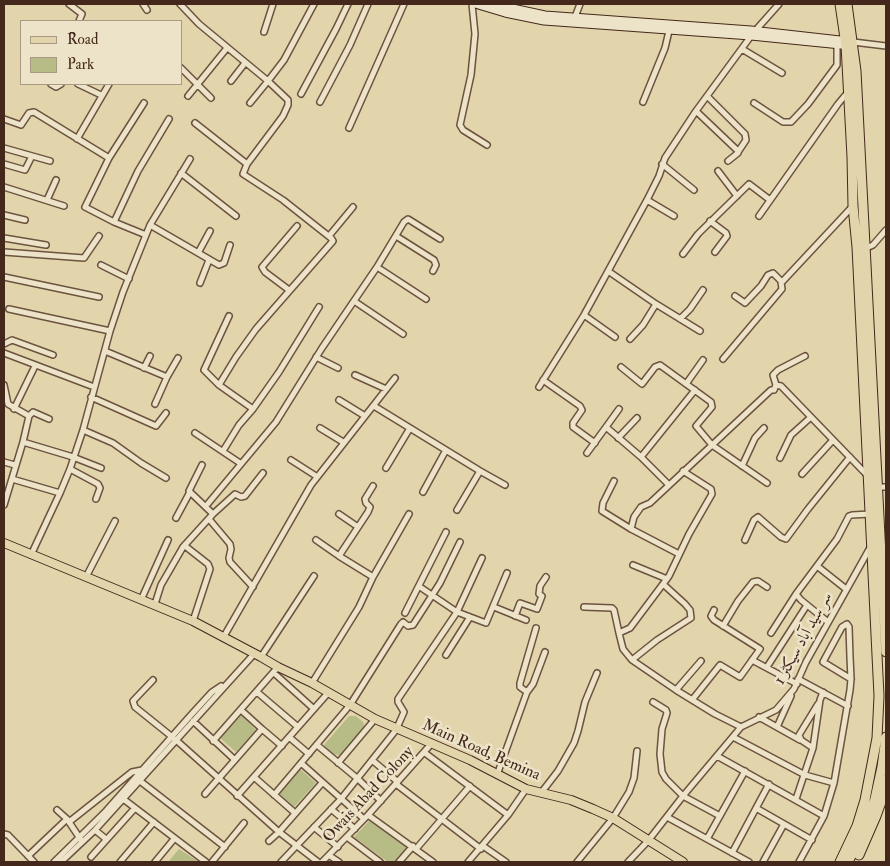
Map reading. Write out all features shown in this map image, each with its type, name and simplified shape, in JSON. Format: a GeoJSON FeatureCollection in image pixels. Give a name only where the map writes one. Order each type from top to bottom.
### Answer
{"type":"FeatureCollection","features":[{"type":"Feature","properties":{"kind":"highway"},"geometry":{"type":"LineString","coordinates":[[840,4],[847,44],[882,487],[886,652]]}},
{"type":"Feature","properties":{"kind":"highway"},"geometry":{"type":"LineString","coordinates":[[840,862],[857,826],[866,800],[875,752],[879,714],[853,206],[848,91],[847,4]]}},
{"type":"Feature","properties":{"kind":"highway"},"geometry":{"type":"LineString","coordinates":[[835,862],[855,821],[866,787],[879,703]]}},
{"type":"Feature","properties":{"kind":"highway"},"geometry":{"type":"LineString","coordinates":[[848,862],[863,832],[875,799],[886,737]]}},
{"type":"Feature","properties":{"kind":"highway"},"geometry":{"type":"LineString","coordinates":[[854,862],[866,841],[876,816],[885,791],[886,780]]}},
{"type":"Feature","properties":{"kind":"main road","name":"Main Road, Bemina"},"geometry":{"type":"LineString","coordinates":[[4,543],[141,600],[155,604],[192,621],[257,655],[276,670],[312,683],[396,730],[432,743],[526,789],[583,805],[613,818],[681,862]]}},
{"type":"Feature","properties":{"kind":"street"},"geometry":{"type":"LineString","coordinates":[[69,4],[82,14],[79,20]]}},
{"type":"Feature","properties":{"kind":"street"},"geometry":{"type":"LineString","coordinates":[[142,4],[147,10]]}},
{"type":"Feature","properties":{"kind":"street"},"geometry":{"type":"LineString","coordinates":[[180,4],[199,24],[288,100],[288,105],[282,116],[243,174],[283,200],[332,239],[332,243],[256,329],[219,385]]}},
{"type":"Feature","properties":{"kind":"street"},"geometry":{"type":"LineString","coordinates":[[264,32],[273,4]]}},
{"type":"Feature","properties":{"kind":"street"},"geometry":{"type":"LineString","coordinates":[[250,103],[284,60],[314,4]]}},
{"type":"Feature","properties":{"kind":"street"},"geometry":{"type":"LineString","coordinates":[[301,94],[348,4]]}},
{"type":"Feature","properties":{"kind":"street"},"geometry":{"type":"LineString","coordinates":[[320,102],[350,45],[368,4]]}},
{"type":"Feature","properties":{"kind":"street"},"geometry":{"type":"LineString","coordinates":[[349,128],[404,4]]}},
{"type":"Feature","properties":{"kind":"street"},"geometry":{"type":"LineString","coordinates":[[487,145],[463,130],[460,126],[471,75],[475,34],[473,4],[537,20],[669,30],[753,33]]}},
{"type":"Feature","properties":{"kind":"street"},"geometry":{"type":"LineString","coordinates":[[494,4],[517,7],[545,15],[753,33],[847,44],[886,46]]}},
{"type":"Feature","properties":{"kind":"street"},"geometry":{"type":"LineString","coordinates":[[575,17],[580,4]]}},
{"type":"Feature","properties":{"kind":"street"},"geometry":{"type":"LineString","coordinates":[[539,387],[584,315],[608,272],[659,176],[665,158],[696,111],[753,33],[779,4]]}},
{"type":"Feature","properties":{"kind":"street"},"geometry":{"type":"LineString","coordinates":[[643,102],[665,48],[669,30]]}},
{"type":"Feature","properties":{"kind":"street"},"geometry":{"type":"LineString","coordinates":[[754,103],[783,122],[791,122],[808,104],[837,65],[847,44]]}},
{"type":"Feature","properties":{"kind":"street"},"geometry":{"type":"LineString","coordinates":[[188,96],[227,48]]}},
{"type":"Feature","properties":{"kind":"street"},"geometry":{"type":"LineString","coordinates":[[742,48],[782,73]]}},
{"type":"Feature","properties":{"kind":"street"},"geometry":{"type":"LineString","coordinates":[[231,81],[245,63]]}},
{"type":"Feature","properties":{"kind":"street"},"geometry":{"type":"LineString","coordinates":[[182,69],[211,98]]}},
{"type":"Feature","properties":{"kind":"street"},"geometry":{"type":"LineString","coordinates":[[80,85],[101,95]]}},
{"type":"Feature","properties":{"kind":"street"},"geometry":{"type":"LineString","coordinates":[[77,139],[108,85]]}},
{"type":"Feature","properties":{"kind":"street"},"geometry":{"type":"LineString","coordinates":[[759,216],[848,91]]}},
{"type":"Feature","properties":{"kind":"street"},"geometry":{"type":"LineString","coordinates":[[707,96],[745,134],[746,140],[738,152],[728,161]]}},
{"type":"Feature","properties":{"kind":"street"},"geometry":{"type":"LineString","coordinates":[[144,102],[108,158],[84,207],[146,235]]}},
{"type":"Feature","properties":{"kind":"street"},"geometry":{"type":"LineString","coordinates":[[696,111],[738,152]]}},
{"type":"Feature","properties":{"kind":"street"},"geometry":{"type":"LineString","coordinates":[[4,119],[21,125],[30,113],[34,112],[108,158]]}},
{"type":"Feature","properties":{"kind":"street"},"geometry":{"type":"LineString","coordinates":[[114,222],[138,171],[169,119]]}},
{"type":"Feature","properties":{"kind":"street"},"geometry":{"type":"LineString","coordinates":[[194,123],[248,164]]}},
{"type":"Feature","properties":{"kind":"street"},"geometry":{"type":"LineString","coordinates":[[4,148],[50,161]]}},
{"type":"Feature","properties":{"kind":"street"},"geometry":{"type":"LineString","coordinates":[[4,164],[25,170],[32,156]]}},
{"type":"Feature","properties":{"kind":"street"},"geometry":{"type":"LineString","coordinates":[[31,555],[70,469],[83,430],[110,331],[150,225],[190,159]]}},
{"type":"Feature","properties":{"kind":"street"},"geometry":{"type":"LineString","coordinates":[[662,164],[694,190]]}},
{"type":"Feature","properties":{"kind":"street"},"geometry":{"type":"LineString","coordinates":[[718,172],[737,196]]}},
{"type":"Feature","properties":{"kind":"street"},"geometry":{"type":"LineString","coordinates":[[181,173],[236,216]]}},
{"type":"Feature","properties":{"kind":"street"},"geometry":{"type":"LineString","coordinates":[[47,200],[56,180]]}},
{"type":"Feature","properties":{"kind":"street"},"geometry":{"type":"LineString","coordinates":[[683,254],[690,242],[749,184],[770,200]]}},
{"type":"Feature","properties":{"kind":"street"},"geometry":{"type":"LineString","coordinates":[[4,187],[64,206]]}},
{"type":"Feature","properties":{"kind":"street"},"geometry":{"type":"LineString","coordinates":[[647,200],[674,216]]}},
{"type":"Feature","properties":{"kind":"street"},"geometry":{"type":"LineString","coordinates":[[723,359],[782,289],[782,282],[853,206]]}},
{"type":"Feature","properties":{"kind":"street"},"geometry":{"type":"LineString","coordinates":[[329,236],[353,207]]}},
{"type":"Feature","properties":{"kind":"street"},"geometry":{"type":"LineString","coordinates":[[4,215],[25,220]]}},
{"type":"Feature","properties":{"kind":"street"},"geometry":{"type":"LineString","coordinates":[[206,506],[276,422],[316,357],[377,267],[404,222],[408,219],[440,239]]}},
{"type":"Feature","properties":{"kind":"street"},"geometry":{"type":"LineString","coordinates":[[710,221],[726,233],[727,236],[715,252]]}},
{"type":"Feature","properties":{"kind":"street"},"geometry":{"type":"LineString","coordinates":[[150,225],[219,265],[223,265],[230,244]]}},
{"type":"Feature","properties":{"kind":"street"},"geometry":{"type":"LineString","coordinates":[[289,290],[265,272],[262,267],[297,226]]}},
{"type":"Feature","properties":{"kind":"street"},"geometry":{"type":"LineString","coordinates":[[864,249],[873,245],[886,230]]}},
{"type":"Feature","properties":{"kind":"street"},"geometry":{"type":"LineString","coordinates":[[198,253],[210,231]]}},
{"type":"Feature","properties":{"kind":"street"},"geometry":{"type":"LineString","coordinates":[[4,252],[84,258],[99,236]]}},
{"type":"Feature","properties":{"kind":"street"},"geometry":{"type":"LineString","coordinates":[[396,236],[434,260],[436,265],[433,271]]}},
{"type":"Feature","properties":{"kind":"street"},"geometry":{"type":"LineString","coordinates":[[4,238],[46,245]]}},
{"type":"Feature","properties":{"kind":"street"},"geometry":{"type":"LineString","coordinates":[[200,284],[209,260]]}},
{"type":"Feature","properties":{"kind":"street"},"geometry":{"type":"LineString","coordinates":[[101,265],[129,279]]}},
{"type":"Feature","properties":{"kind":"street"},"geometry":{"type":"LineString","coordinates":[[377,267],[426,299]]}},
{"type":"Feature","properties":{"kind":"street"},"geometry":{"type":"LineString","coordinates":[[608,272],[700,331]]}},
{"type":"Feature","properties":{"kind":"street"},"geometry":{"type":"LineString","coordinates":[[735,296],[745,303],[761,286],[768,275],[772,273],[782,282]]}},
{"type":"Feature","properties":{"kind":"street"},"geometry":{"type":"LineString","coordinates":[[4,277],[99,296]]}},
{"type":"Feature","properties":{"kind":"street"},"geometry":{"type":"LineString","coordinates":[[680,319],[690,309],[703,290]]}},
{"type":"Feature","properties":{"kind":"street"},"geometry":{"type":"LineString","coordinates":[[354,301],[403,334]]}},
{"type":"Feature","properties":{"kind":"street"},"geometry":{"type":"LineString","coordinates":[[630,339],[643,325],[656,304]]}},
{"type":"Feature","properties":{"kind":"street"},"geometry":{"type":"LineString","coordinates":[[223,451],[239,425],[253,409],[279,372],[319,307]]}},
{"type":"Feature","properties":{"kind":"street"},"geometry":{"type":"LineString","coordinates":[[9,308],[110,331]]}},
{"type":"Feature","properties":{"kind":"street"},"geometry":{"type":"LineString","coordinates":[[584,315],[615,337]]}},
{"type":"Feature","properties":{"kind":"street"},"geometry":{"type":"LineString","coordinates":[[229,316],[204,367],[206,372],[219,385],[253,409]]}},
{"type":"Feature","properties":{"kind":"street"},"geometry":{"type":"LineString","coordinates":[[4,344],[12,340],[54,356]]}},
{"type":"Feature","properties":{"kind":"street"},"geometry":{"type":"LineString","coordinates":[[105,351],[167,376]]}},
{"type":"Feature","properties":{"kind":"street"},"geometry":{"type":"LineString","coordinates":[[4,353],[94,387]]}},
{"type":"Feature","properties":{"kind":"street"},"geometry":{"type":"LineString","coordinates":[[144,368],[150,356]]}},
{"type":"Feature","properties":{"kind":"street"},"geometry":{"type":"LineString","coordinates":[[631,529],[634,517],[638,511],[650,503],[668,484],[771,390],[774,390],[776,385],[773,375],[778,370],[805,356]]}},
{"type":"Feature","properties":{"kind":"street"},"geometry":{"type":"LineString","coordinates":[[316,357],[338,368]]}},
{"type":"Feature","properties":{"kind":"street"},"geometry":{"type":"LineString","coordinates":[[155,404],[167,376],[178,358]]}},
{"type":"Feature","properties":{"kind":"street"},"geometry":{"type":"LineString","coordinates":[[686,384],[703,360]]}},
{"type":"Feature","properties":{"kind":"street"},"geometry":{"type":"LineString","coordinates":[[621,367],[640,384],[643,383],[655,367],[660,365],[694,390],[712,405],[696,426],[712,445],[767,483]]}},
{"type":"Feature","properties":{"kind":"street"},"geometry":{"type":"LineString","coordinates":[[14,409],[35,366]]}},
{"type":"Feature","properties":{"kind":"street"},"geometry":{"type":"LineString","coordinates":[[355,375],[386,389]]}},
{"type":"Feature","properties":{"kind":"street"},"geometry":{"type":"LineString","coordinates":[[223,638],[288,521],[316,476],[395,378]]}},
{"type":"Feature","properties":{"kind":"street"},"geometry":{"type":"LineString","coordinates":[[543,380],[582,408],[573,423],[573,427],[595,443]]}},
{"type":"Feature","properties":{"kind":"street"},"geometry":{"type":"LineString","coordinates":[[4,385],[6,406],[29,416]]}},
{"type":"Feature","properties":{"kind":"street"},"geometry":{"type":"LineString","coordinates":[[776,385],[782,386],[868,476]]}},
{"type":"Feature","properties":{"kind":"street"},"geometry":{"type":"LineString","coordinates":[[641,457],[694,390]]}},
{"type":"Feature","properties":{"kind":"street"},"geometry":{"type":"LineString","coordinates":[[91,397],[156,426],[166,413]]}},
{"type":"Feature","properties":{"kind":"street"},"geometry":{"type":"LineString","coordinates":[[339,400],[365,416]]}},
{"type":"Feature","properties":{"kind":"street"},"geometry":{"type":"LineString","coordinates":[[374,406],[505,485]]}},
{"type":"Feature","properties":{"kind":"street"},"geometry":{"type":"LineString","coordinates":[[587,453],[619,409]]}},
{"type":"Feature","properties":{"kind":"street"},"geometry":{"type":"LineString","coordinates":[[4,505],[29,416],[33,412],[49,419]]}},
{"type":"Feature","properties":{"kind":"street"},"geometry":{"type":"LineString","coordinates":[[780,458],[791,435],[811,417]]}},
{"type":"Feature","properties":{"kind":"street"},"geometry":{"type":"LineString","coordinates":[[618,438],[636,418]]}},
{"type":"Feature","properties":{"kind":"street"},"geometry":{"type":"LineString","coordinates":[[606,427],[641,457],[668,484]]}},
{"type":"Feature","properties":{"kind":"street"},"geometry":{"type":"LineString","coordinates":[[320,428],[343,442]]}},
{"type":"Feature","properties":{"kind":"street"},"geometry":{"type":"LineString","coordinates":[[386,468],[410,428]]}},
{"type":"Feature","properties":{"kind":"street"},"geometry":{"type":"LineString","coordinates":[[742,466],[756,438],[764,428]]}},
{"type":"Feature","properties":{"kind":"street"},"geometry":{"type":"LineString","coordinates":[[83,430],[113,443],[166,478]]}},
{"type":"Feature","properties":{"kind":"street"},"geometry":{"type":"LineString","coordinates":[[194,433],[240,463]]}},
{"type":"Feature","properties":{"kind":"street"},"geometry":{"type":"LineString","coordinates":[[802,474],[833,440]]}},
{"type":"Feature","properties":{"kind":"street"},"geometry":{"type":"LineString","coordinates":[[23,442],[73,457],[101,468]]}},
{"type":"Feature","properties":{"kind":"street"},"geometry":{"type":"LineString","coordinates":[[423,492],[446,450]]}},
{"type":"Feature","properties":{"kind":"street"},"geometry":{"type":"LineString","coordinates":[[745,540],[754,520],[758,517],[781,537],[786,539],[850,457]]}},
{"type":"Feature","properties":{"kind":"street"},"geometry":{"type":"LineString","coordinates":[[291,460],[316,476]]}},
{"type":"Feature","properties":{"kind":"street"},"geometry":{"type":"LineString","coordinates":[[4,462],[15,465]]}},
{"type":"Feature","properties":{"kind":"street"},"geometry":{"type":"LineString","coordinates":[[176,518],[202,465]]}},
{"type":"Feature","properties":{"kind":"street"},"geometry":{"type":"LineString","coordinates":[[70,469],[98,484],[100,488],[96,499]]}},
{"type":"Feature","properties":{"kind":"street"},"geometry":{"type":"LineString","coordinates":[[458,510],[480,471]]}},
{"type":"Feature","properties":{"kind":"street"},"geometry":{"type":"LineString","coordinates":[[620,633],[630,628],[667,579],[712,492],[683,471]]}},
{"type":"Feature","properties":{"kind":"street"},"geometry":{"type":"LineString","coordinates":[[155,604],[167,574],[185,546],[213,514],[235,494],[244,498],[263,473]]}},
{"type":"Feature","properties":{"kind":"street"},"geometry":{"type":"LineString","coordinates":[[12,479],[60,493]]}},
{"type":"Feature","properties":{"kind":"street"},"geometry":{"type":"LineString","coordinates":[[614,481],[603,503],[602,512],[679,554]]}},
{"type":"Feature","properties":{"kind":"street"},"geometry":{"type":"LineString","coordinates":[[339,556],[370,509],[365,499],[373,486]]}},
{"type":"Feature","properties":{"kind":"street"},"geometry":{"type":"LineString","coordinates":[[190,492],[213,514]]}},
{"type":"Feature","properties":{"kind":"street"},"geometry":{"type":"LineString","coordinates":[[339,514],[358,527]]}},
{"type":"Feature","properties":{"kind":"street"},"geometry":{"type":"LineString","coordinates":[[312,683],[359,607],[373,577],[409,514]]}},
{"type":"Feature","properties":{"kind":"street"},"geometry":{"type":"LineString","coordinates":[[771,633],[796,594],[837,539],[849,516],[870,514]]}},
{"type":"Feature","properties":{"kind":"street"},"geometry":{"type":"LineString","coordinates":[[209,519],[230,544],[230,562],[253,587]]}},
{"type":"Feature","properties":{"kind":"street"},"geometry":{"type":"LineString","coordinates":[[86,577],[115,521]]}},
{"type":"Feature","properties":{"kind":"street"},"geometry":{"type":"LineString","coordinates":[[405,613],[420,587],[446,532]]}},
{"type":"Feature","properties":{"kind":"street"},"geometry":{"type":"LineString","coordinates":[[141,600],[168,540]]}},
{"type":"Feature","properties":{"kind":"street"},"geometry":{"type":"LineString","coordinates":[[316,540],[373,577]]}},
{"type":"Feature","properties":{"kind":"street"},"geometry":{"type":"LineString","coordinates":[[274,794],[350,704],[401,624],[403,622],[408,626],[412,625],[432,596],[460,542]]}},
{"type":"Feature","properties":{"kind":"street"},"geometry":{"type":"LineString","coordinates":[[185,546],[208,564],[210,569],[192,621]]}},
{"type":"Feature","properties":{"kind":"street","name":"سر سید آباد سیکٹر 1"},"geometry":{"type":"LineString","coordinates":[[628,862],[648,841],[741,727],[776,710],[796,684],[806,662],[871,546]]}},
{"type":"Feature","properties":{"kind":"street"},"geometry":{"type":"LineString","coordinates":[[281,862],[341,799],[396,730],[404,712],[398,699],[457,612],[482,558]]}},
{"type":"Feature","properties":{"kind":"street"},"geometry":{"type":"LineString","coordinates":[[633,565],[667,579]]}},
{"type":"Feature","properties":{"kind":"street"},"geometry":{"type":"LineString","coordinates":[[817,566],[846,590]]}},
{"type":"Feature","properties":{"kind":"street"},"geometry":{"type":"LineString","coordinates":[[420,587],[457,612],[486,623],[507,573]]}},
{"type":"Feature","properties":{"kind":"street"},"geometry":{"type":"LineString","coordinates":[[61,862],[121,797],[140,781],[228,682],[257,655],[314,576]]}},
{"type":"Feature","properties":{"kind":"street"},"geometry":{"type":"LineString","coordinates":[[515,616],[520,603],[537,609],[542,596],[539,594],[540,586],[546,577]]}},
{"type":"Feature","properties":{"kind":"street"},"geometry":{"type":"LineString","coordinates":[[723,626],[738,601],[753,582],[758,581],[767,586]]}},
{"type":"Feature","properties":{"kind":"street"},"geometry":{"type":"LineString","coordinates":[[632,660],[657,640],[690,618],[690,610],[663,584]]}},
{"type":"Feature","properties":{"kind":"street"},"geometry":{"type":"LineString","coordinates":[[796,594],[806,605],[828,622]]}},
{"type":"Feature","properties":{"kind":"street"},"geometry":{"type":"LineString","coordinates":[[767,667],[806,605]]}},
{"type":"Feature","properties":{"kind":"street"},"geometry":{"type":"LineString","coordinates":[[494,607],[526,620]]}},
{"type":"Feature","properties":{"kind":"street"},"geometry":{"type":"LineString","coordinates":[[584,607],[612,608],[623,649],[632,660],[692,700],[741,727]]}},
{"type":"Feature","properties":{"kind":"street"},"geometry":{"type":"LineString","coordinates":[[692,700],[720,665],[740,678],[760,649],[723,626],[711,616],[714,610]]}},
{"type":"Feature","properties":{"kind":"street"},"geometry":{"type":"LineString","coordinates":[[446,655],[470,617]]}},
{"type":"Feature","properties":{"kind":"street"},"geometry":{"type":"LineString","coordinates":[[799,862],[824,816],[834,783],[851,679],[849,627],[845,624],[823,662],[851,679]]}},
{"type":"Feature","properties":{"kind":"street"},"geometry":{"type":"LineString","coordinates":[[527,692],[520,687],[520,683],[536,628]]}},
{"type":"Feature","properties":{"kind":"street"},"geometry":{"type":"LineString","coordinates":[[497,775],[527,692],[533,684],[544,652]]}},
{"type":"Feature","properties":{"kind":"street"},"geometry":{"type":"LineString","coordinates":[[752,660],[796,684],[823,692],[848,706]]}},
{"type":"Feature","properties":{"kind":"street"},"geometry":{"type":"LineString","coordinates":[[676,690],[700,661]]}},
{"type":"Feature","properties":{"kind":"street"},"geometry":{"type":"LineString","coordinates":[[214,741],[276,670],[314,709]]}},
{"type":"Feature","properties":{"kind":"street"},"geometry":{"type":"LineString","coordinates":[[541,793],[558,771],[574,742],[585,702],[597,673]]}},
{"type":"Feature","properties":{"kind":"street"},"geometry":{"type":"LineString","coordinates":[[153,680],[132,703],[135,707],[176,740],[279,832],[318,862]]}},
{"type":"Feature","properties":{"kind":"street"},"geometry":{"type":"LineString","coordinates":[[54,862],[95,830],[170,737],[212,692],[228,682]]}},
{"type":"Feature","properties":{"kind":"street"},"geometry":{"type":"LineString","coordinates":[[777,727],[796,684]]}},
{"type":"Feature","properties":{"kind":"street"},"geometry":{"type":"LineString","coordinates":[[257,692],[298,727]]}},
{"type":"Feature","properties":{"kind":"street"},"geometry":{"type":"LineString","coordinates":[[801,740],[799,735],[823,692]]}},
{"type":"Feature","properties":{"kind":"street"},"geometry":{"type":"LineString","coordinates":[[238,796],[328,693]]}},
{"type":"Feature","properties":{"kind":"street"},"geometry":{"type":"LineString","coordinates":[[796,799],[813,748],[820,700]]}},
{"type":"Feature","properties":{"kind":"street"},"geometry":{"type":"LineString","coordinates":[[653,702],[666,710],[667,713],[662,729],[661,746],[662,772],[666,779],[683,796],[720,816]]}},
{"type":"Feature","properties":{"kind":"street"},"geometry":{"type":"LineString","coordinates":[[241,710],[282,746]]}},
{"type":"Feature","properties":{"kind":"street"},"geometry":{"type":"LineString","coordinates":[[760,717],[813,748]]}},
{"type":"Feature","properties":{"kind":"street"},"geometry":{"type":"LineString","coordinates":[[338,764],[375,719]]}},
{"type":"Feature","properties":{"kind":"street"},"geometry":{"type":"LineString","coordinates":[[193,721],[234,760]]}},
{"type":"Feature","properties":{"kind":"street"},"geometry":{"type":"LineString","coordinates":[[205,794],[262,729]]}},
{"type":"Feature","properties":{"kind":"street"},"geometry":{"type":"LineString","coordinates":[[733,736],[805,776],[834,783]]}},
{"type":"Feature","properties":{"kind":"street"},"geometry":{"type":"LineString","coordinates":[[289,737],[309,754]]}},
{"type":"Feature","properties":{"kind":"street","name":"Owais Abad Colony"},"geometry":{"type":"LineString","coordinates":[[322,862],[330,856],[381,801],[432,743]]}},
{"type":"Feature","properties":{"kind":"street"},"geometry":{"type":"LineString","coordinates":[[317,745],[381,801]]}},
{"type":"Feature","properties":{"kind":"street"},"geometry":{"type":"LineString","coordinates":[[577,862],[613,818],[632,785],[637,751]]}},
{"type":"Feature","properties":{"kind":"street"},"geometry":{"type":"LineString","coordinates":[[425,752],[508,815]]}},
{"type":"Feature","properties":{"kind":"street"},"geometry":{"type":"LineString","coordinates":[[717,756],[824,816]]}},
{"type":"Feature","properties":{"kind":"street"},"geometry":{"type":"LineString","coordinates":[[372,760],[397,783],[443,819],[506,862]]}},
{"type":"Feature","properties":{"kind":"street"},"geometry":{"type":"LineString","coordinates":[[301,763],[341,799],[433,862]]}},
{"type":"Feature","properties":{"kind":"street"},"geometry":{"type":"LineString","coordinates":[[28,856],[68,821],[132,772],[142,770]]}},
{"type":"Feature","properties":{"kind":"street"},"geometry":{"type":"LineString","coordinates":[[708,839],[745,771]]}},
{"type":"Feature","properties":{"kind":"street"},"geometry":{"type":"LineString","coordinates":[[254,777],[295,813]]}},
{"type":"Feature","properties":{"kind":"street"},"geometry":{"type":"LineString","coordinates":[[140,781],[225,847]]}},
{"type":"Feature","properties":{"kind":"street"},"geometry":{"type":"LineString","coordinates":[[269,840],[279,832],[322,783]]}},
{"type":"Feature","properties":{"kind":"street"},"geometry":{"type":"LineString","coordinates":[[732,853],[769,784]]}},
{"type":"Feature","properties":{"kind":"street"},"geometry":{"type":"LineString","coordinates":[[398,862],[415,848],[443,819],[470,786]]}},
{"type":"Feature","properties":{"kind":"street"},"geometry":{"type":"LineString","coordinates":[[468,862],[508,815],[526,789]]}},
{"type":"Feature","properties":{"kind":"street"},"geometry":{"type":"LineString","coordinates":[[121,797],[206,862]]}},
{"type":"Feature","properties":{"kind":"street"},"geometry":{"type":"LineString","coordinates":[[91,857],[135,808]]}},
{"type":"Feature","properties":{"kind":"street"},"geometry":{"type":"LineString","coordinates":[[756,808],[812,840]]}},
{"type":"Feature","properties":{"kind":"street"},"geometry":{"type":"LineString","coordinates":[[331,809],[355,829]]}},
{"type":"Feature","properties":{"kind":"street"},"geometry":{"type":"LineString","coordinates":[[57,810],[68,821],[81,841]]}},
{"type":"Feature","properties":{"kind":"street"},"geometry":{"type":"LineString","coordinates":[[667,817],[749,862]]}},
{"type":"Feature","properties":{"kind":"street"},"geometry":{"type":"LineString","coordinates":[[120,862],[154,822]]}},
{"type":"Feature","properties":{"kind":"street"},"geometry":{"type":"LineString","coordinates":[[212,862],[244,822]]}},
{"type":"Feature","properties":{"kind":"street"},"geometry":{"type":"LineString","coordinates":[[763,862],[784,824]]}},
{"type":"Feature","properties":{"kind":"street"},"geometry":{"type":"LineString","coordinates":[[314,827],[338,847]]}},
{"type":"Feature","properties":{"kind":"street"},"geometry":{"type":"LineString","coordinates":[[95,830],[106,839]]}},
{"type":"Feature","properties":{"kind":"street"},"geometry":{"type":"LineString","coordinates":[[4,834],[8,835],[34,862]]}},
{"type":"Feature","properties":{"kind":"street"},"geometry":{"type":"LineString","coordinates":[[347,837],[380,862]]}},
{"type":"Feature","properties":{"kind":"street"},"geometry":{"type":"LineString","coordinates":[[155,862],[174,839]]}},
{"type":"Feature","properties":{"kind":"street"},"geometry":{"type":"LineString","coordinates":[[330,856],[339,862]]}},
{"type":"Feature","properties":{"kind":"green space"},"geometry":{"type":"Polygon","coordinates":[[[241,715],[256,730],[236,752],[220,738],[241,715]]]}},
{"type":"Feature","properties":{"kind":"green space"},"geometry":{"type":"Polygon","coordinates":[[[349,716],[356,716],[363,722],[365,728],[340,755],[329,754],[324,745],[349,716]]]}},
{"type":"Feature","properties":{"kind":"green space"},"geometry":{"type":"Polygon","coordinates":[[[300,769],[316,783],[294,807],[278,793],[300,769]]]}},
{"type":"Feature","properties":{"kind":"green space"},"geometry":{"type":"Polygon","coordinates":[[[370,820],[409,848],[395,862],[388,862],[354,837],[370,820]]]}},
{"type":"Feature","properties":{"kind":"green space"},"geometry":{"type":"Polygon","coordinates":[[[179,849],[199,862],[168,862],[179,849]]]}}]}
